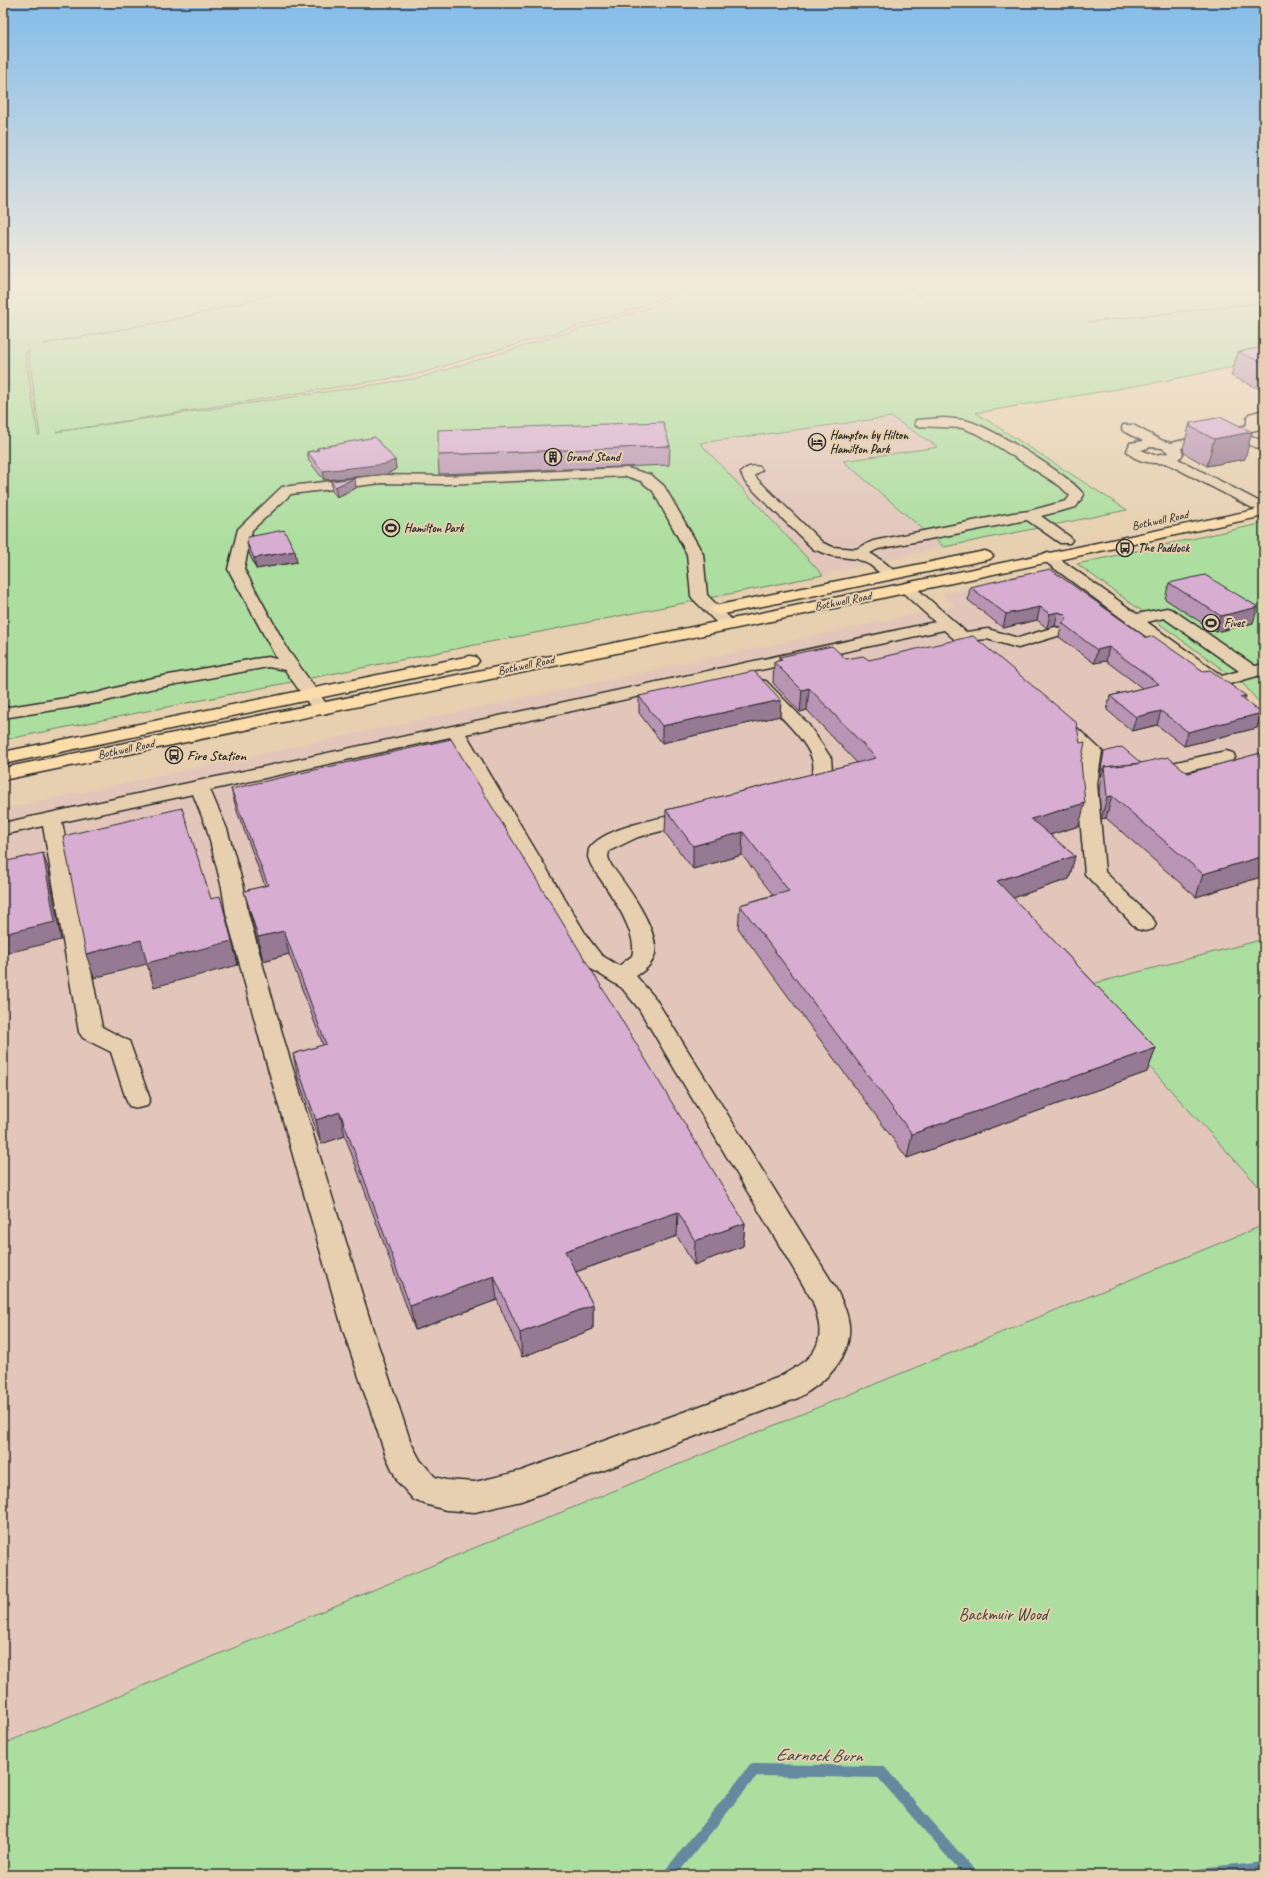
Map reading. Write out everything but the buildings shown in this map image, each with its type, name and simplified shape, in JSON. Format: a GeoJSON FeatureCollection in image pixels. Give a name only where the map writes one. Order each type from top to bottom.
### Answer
{"type":"FeatureCollection","features":[{"type":"Feature","properties":{"kind":"main road","name":"Bothwell Road"},"geometry":{"type":"LineString","coordinates":[[707,613],[890,574],[1032,547],[1256,500]]}},
{"type":"Feature","properties":{"kind":"main road","name":"Bothwell Road"},"geometry":{"type":"LineString","coordinates":[[3,774],[907,588],[1264,511]]}},
{"type":"Feature","properties":{"kind":"main road"},"geometry":{"type":"LineString","coordinates":[[1032,547],[1048,557]]}},
{"type":"Feature","properties":{"kind":"main road"},"geometry":{"type":"LineString","coordinates":[[890,574],[907,588]]}},
{"type":"Feature","properties":{"kind":"main road","name":"Bothwell Road"},"geometry":{"type":"LineString","coordinates":[[3,758],[482,659]]}},
{"type":"Feature","properties":{"kind":"street"},"geometry":{"type":"LineString","coordinates":[[1165,450],[1248,429],[1254,426],[1252,417],[1264,414]]}},
{"type":"Feature","properties":{"kind":"street"},"geometry":{"type":"LineString","coordinates":[[859,554],[873,545],[1013,517],[1033,515],[1071,504],[1077,495],[1065,483],[985,432],[965,424],[944,422],[921,423]]}},
{"type":"Feature","properties":{"kind":"street"},"geometry":{"type":"LineString","coordinates":[[1128,428],[1256,500],[1264,511]]}},
{"type":"Feature","properties":{"kind":"street"},"geometry":{"type":"LineString","coordinates":[[1235,432],[1264,447]]}},
{"type":"Feature","properties":{"kind":"street"},"geometry":{"type":"LineString","coordinates":[[755,470],[748,473],[750,479],[818,546],[832,552],[859,554],[873,561],[890,574]]}},
{"type":"Feature","properties":{"kind":"street"},"geometry":{"type":"LineString","coordinates":[[321,709],[280,650],[236,569],[246,529],[287,490],[382,479],[444,480],[627,472],[646,478],[659,489],[695,554],[699,596],[707,613],[727,624]]}},
{"type":"Feature","properties":{"kind":"street"},"geometry":{"type":"LineString","coordinates":[[1033,515],[1034,519],[1065,540]]}},
{"type":"Feature","properties":{"kind":"street"},"geometry":{"type":"LineString","coordinates":[[1048,557],[1219,682],[1258,670]]}},
{"type":"Feature","properties":{"kind":"street"},"geometry":{"type":"LineString","coordinates":[[907,588],[998,668]]}},
{"type":"Feature","properties":{"kind":"street"},"geometry":{"type":"LineString","coordinates":[[1134,620],[1167,613],[1258,670]]}},
{"type":"Feature","properties":{"kind":"street"},"geometry":{"type":"LineString","coordinates":[[3,829],[51,818],[123,810],[199,786],[947,624]]}},
{"type":"Feature","properties":{"kind":"street"},"geometry":{"type":"LineString","coordinates":[[962,637],[988,634],[1018,643],[1055,632]]}},
{"type":"Feature","properties":{"kind":"street"},"geometry":{"type":"LineString","coordinates":[[3,713],[99,698],[148,684],[254,664],[268,662],[291,666]]}},
{"type":"Feature","properties":{"kind":"street"},"geometry":{"type":"LineString","coordinates":[[746,667],[759,684],[802,728],[822,758],[823,771],[817,782],[804,788],[782,794]]}},
{"type":"Feature","properties":{"kind":"street"},"geometry":{"type":"LineString","coordinates":[[1046,709],[1093,750],[1088,784],[1094,874],[1145,924]]}},
{"type":"Feature","properties":{"kind":"street"},"geometry":{"type":"LineString","coordinates":[[199,786],[217,829],[233,888],[237,913],[272,1040],[358,1330],[396,1446],[409,1471],[425,1488],[446,1494],[475,1497],[520,1486],[787,1388],[808,1377],[824,1362],[832,1348],[835,1325],[825,1296],[726,1137],[647,1004],[630,983],[593,960],[579,942],[455,730]]}},
{"type":"Feature","properties":{"kind":"street"},"geometry":{"type":"LineString","coordinates":[[1137,776],[1226,758]]}},
{"type":"Feature","properties":{"kind":"street"},"geometry":{"type":"LineString","coordinates":[[1088,784],[1109,781]]}},
{"type":"Feature","properties":{"kind":"street"},"geometry":{"type":"LineString","coordinates":[[618,975],[634,967],[644,954],[644,940],[630,910],[601,865],[598,857],[599,849],[606,842],[626,834],[709,813]]}},
{"type":"Feature","properties":{"kind":"street"},"geometry":{"type":"LineString","coordinates":[[51,818],[91,1032],[120,1047],[138,1099]]}},
{"type":"Feature","properties":{"kind":"shaded area"},"geometry":{"type":"Polygon","coordinates":[[[891,417],[939,447],[843,461],[944,547],[823,575],[700,444],[891,417]]]}},
{"type":"Feature","properties":{"kind":"shaded area"},"geometry":{"type":"Polygon","coordinates":[[[1052,571],[1264,712],[1264,939],[1078,988],[1264,1192],[1264,1225],[3,1744],[3,809],[954,606],[942,594],[1052,571]]]}},
{"type":"Feature","properties":{"kind":"green space","name":"Hamilton Park"},"geometry":{"type":"Polygon","coordinates":[[[3,368],[27,368],[38,435],[40,435],[30,368],[439,368],[418,374],[56,432],[419,378],[453,368],[1230,368],[1158,382],[976,413],[1127,510],[944,547],[843,461],[938,447],[891,417],[700,443],[823,575],[3,740],[3,368]]]}},
{"type":"Feature","properties":{"kind":"green space","name":"Fives"},"geometry":{"type":"Polygon","coordinates":[[[1264,523],[1264,708],[1244,685],[1077,564],[1264,523]]]}},
{"type":"Feature","properties":{"kind":"green space"},"geometry":{"type":"Polygon","coordinates":[[[1264,939],[1264,1192],[1077,988],[1264,939]]]}},
{"type":"Feature","properties":{"kind":"green space","name":"Backmuir Wood"},"geometry":{"type":"Polygon","coordinates":[[[1264,1225],[1264,1875],[3,1875],[3,1744],[474,1548],[1264,1225]]]}},
{"type":"Feature","properties":{"kind":"waterway","name":"Earnock Burn"},"geometry":{"type":"LineString","coordinates":[[669,1875],[754,1770],[881,1772],[971,1875]]}},
{"type":"Feature","properties":{"kind":"waterway","name":"Earnock Burn"},"geometry":{"type":"LineString","coordinates":[[1199,1875],[1264,1868]]}},
{"type":"Feature","properties":{"kind":"place","name":"Hampton by Hilton Hamilton Park"},"geometry":{"type":"Point","coordinates":[817,442]}},
{"type":"Feature","properties":{"kind":"place","name":"Grand Stand"},"geometry":{"type":"Point","coordinates":[553,457]}},
{"type":"Feature","properties":{"kind":"place","name":"Hamilton Park"},"geometry":{"type":"Point","coordinates":[391,528]}},
{"type":"Feature","properties":{"kind":"place","name":"The Paddock"},"geometry":{"type":"Point","coordinates":[1125,548]}},
{"type":"Feature","properties":{"kind":"place","name":"Fives"},"geometry":{"type":"Point","coordinates":[1211,623]}},
{"type":"Feature","properties":{"kind":"place","name":"Fire Station"},"geometry":{"type":"Point","coordinates":[174,755]}}]}
